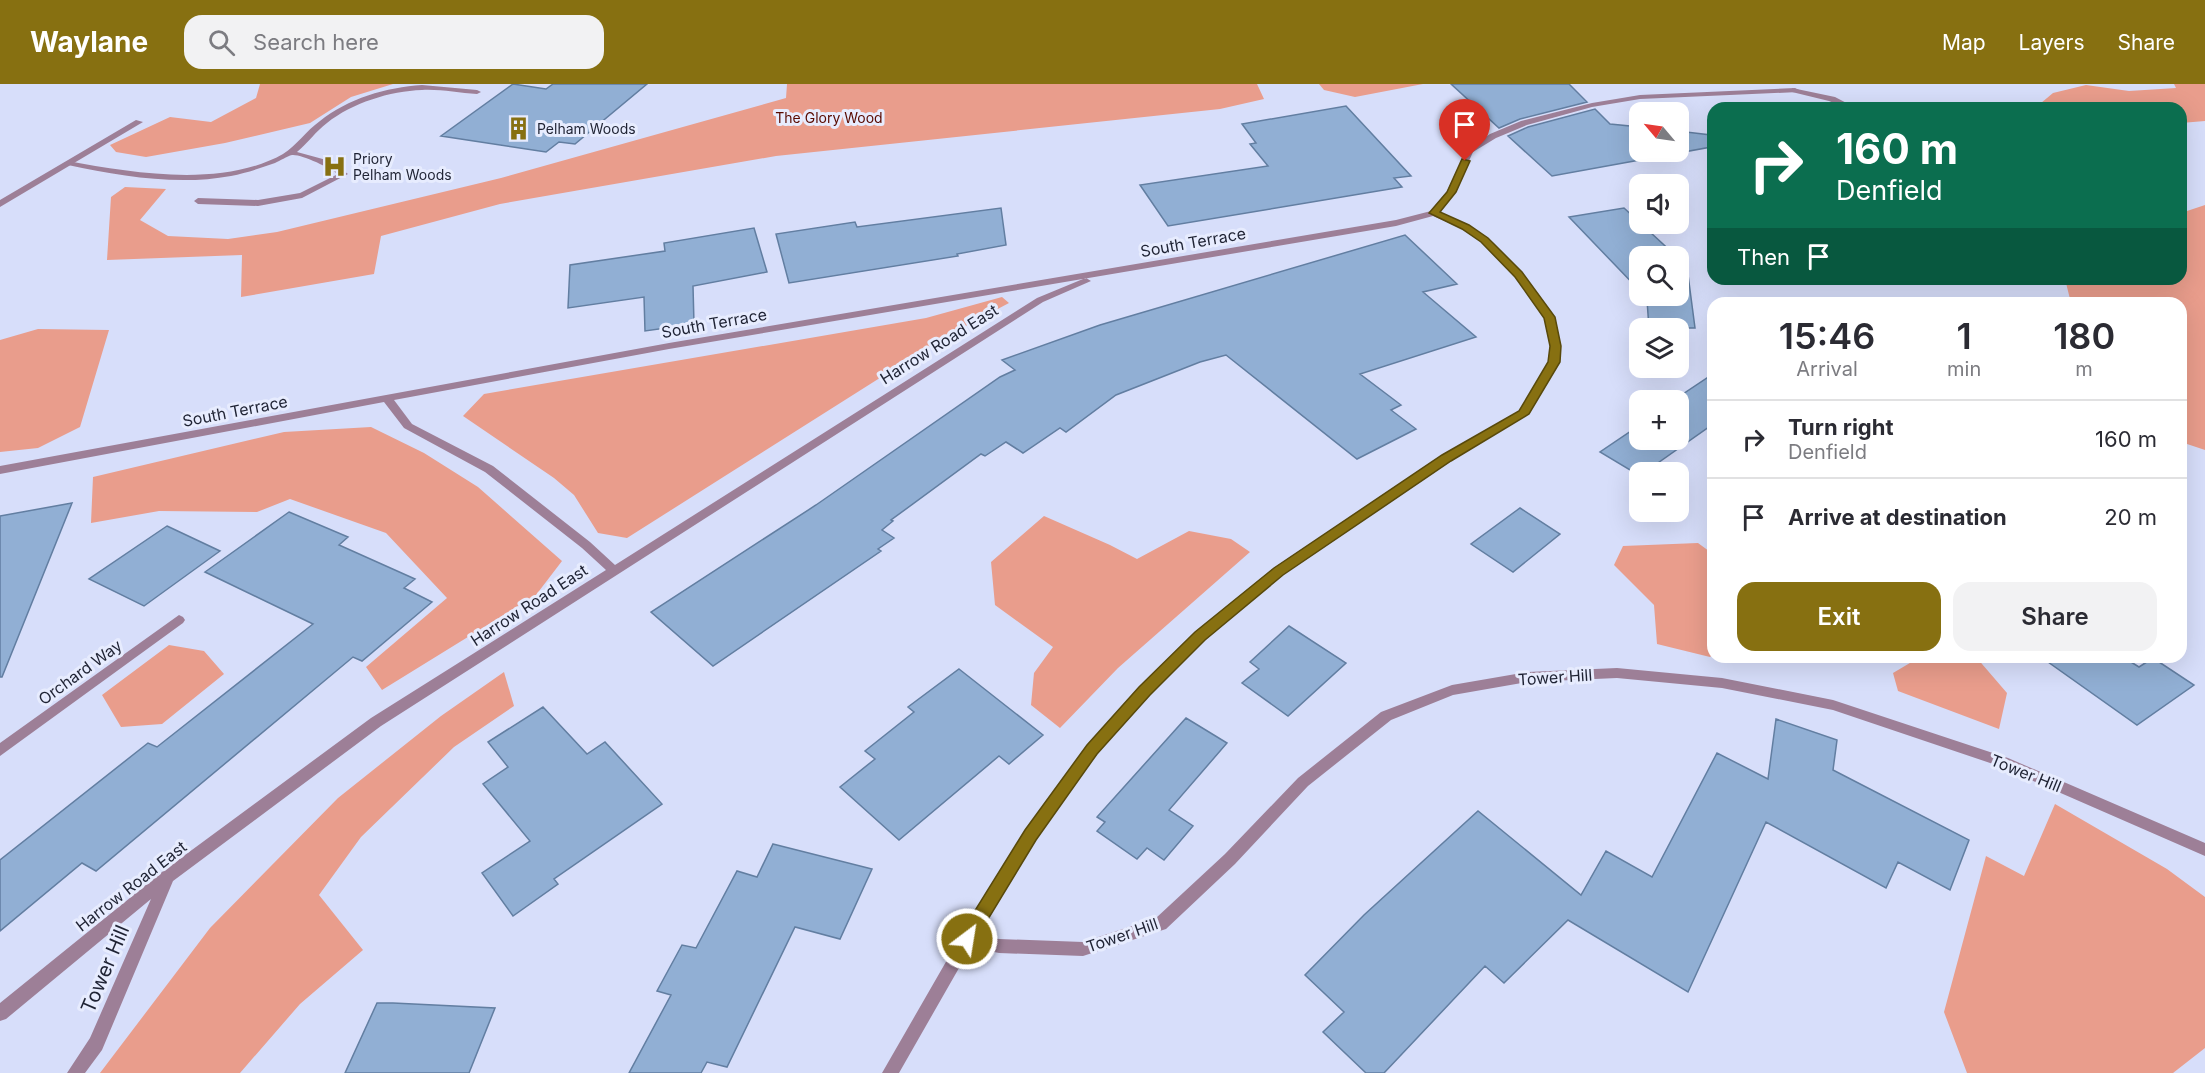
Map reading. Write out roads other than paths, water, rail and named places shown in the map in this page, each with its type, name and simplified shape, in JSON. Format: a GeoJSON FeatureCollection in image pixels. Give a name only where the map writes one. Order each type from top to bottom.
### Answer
{"type":"FeatureCollection","features":[{"type":"Feature","properties":{"kind":"street"},"geometry":{"type":"LineString","coordinates":[[68,163],[114,173],[171,178],[236,171],[283,157],[305,143],[323,121],[357,102],[414,86],[477,92]]}},
{"type":"Feature","properties":{"kind":"street"},"geometry":{"type":"LineString","coordinates":[[890,1073],[1030,835],[1092,750],[1144,691],[1200,636],[1278,572],[1446,458],[1523,414],[1554,362],[1555,346],[1549,317],[1518,274],[1484,240],[1466,227],[1434,213],[1451,192],[1470,151],[1493,136],[1524,123],[1592,105],[1640,97],[1795,90],[1839,102]]}},
{"type":"Feature","properties":{"kind":"street"},"geometry":{"type":"LineString","coordinates":[[0,204],[138,122]]}},
{"type":"Feature","properties":{"kind":"street"},"geometry":{"type":"LineString","coordinates":[[198,201],[258,203],[302,195],[344,174],[327,163],[290,152]]}},
{"type":"Feature","properties":{"kind":"street","name":"South Terrace"},"geometry":{"type":"LineString","coordinates":[[0,470],[681,344],[1396,223],[1434,213]]}},
{"type":"Feature","properties":{"kind":"street","name":"Harrow Road East"},"geometry":{"type":"LineString","coordinates":[[0,1013],[167,877],[376,722],[1040,300],[1107,272]]}},
{"type":"Feature","properties":{"kind":"street"},"geometry":{"type":"LineString","coordinates":[[386,397],[408,426],[489,469],[586,545],[613,570]]}},
{"type":"Feature","properties":{"kind":"street","name":"Orchard Way"},"geometry":{"type":"LineString","coordinates":[[0,750],[179,620]]}},
{"type":"Feature","properties":{"kind":"street","name":"Tower Hill"},"geometry":{"type":"LineString","coordinates":[[967,939],[999,946],[1083,949],[1161,924],[1230,859],[1303,782],[1386,716],[1452,690],[1528,677],[1617,673],[1722,682],[1833,705],[2003,762],[2205,850]]}},
{"type":"Feature","properties":{"kind":"street","name":"Tower Hill"},"geometry":{"type":"LineString","coordinates":[[75,1073],[96,1044],[167,877]]}},
{"type":"Feature","properties":{"kind":"place","name":"Pelham Woods"},"geometry":{"type":"Point","coordinates":[519,129]}},
{"type":"Feature","properties":{"kind":"place","name":"Priory Pelham Woods"},"geometry":{"type":"Point","coordinates":[335,167]}},
{"type":"Feature","properties":{"kind":"park label","name":"The Glory Wood"},"geometry":{"type":"Point","coordinates":[829,118]}}]}
